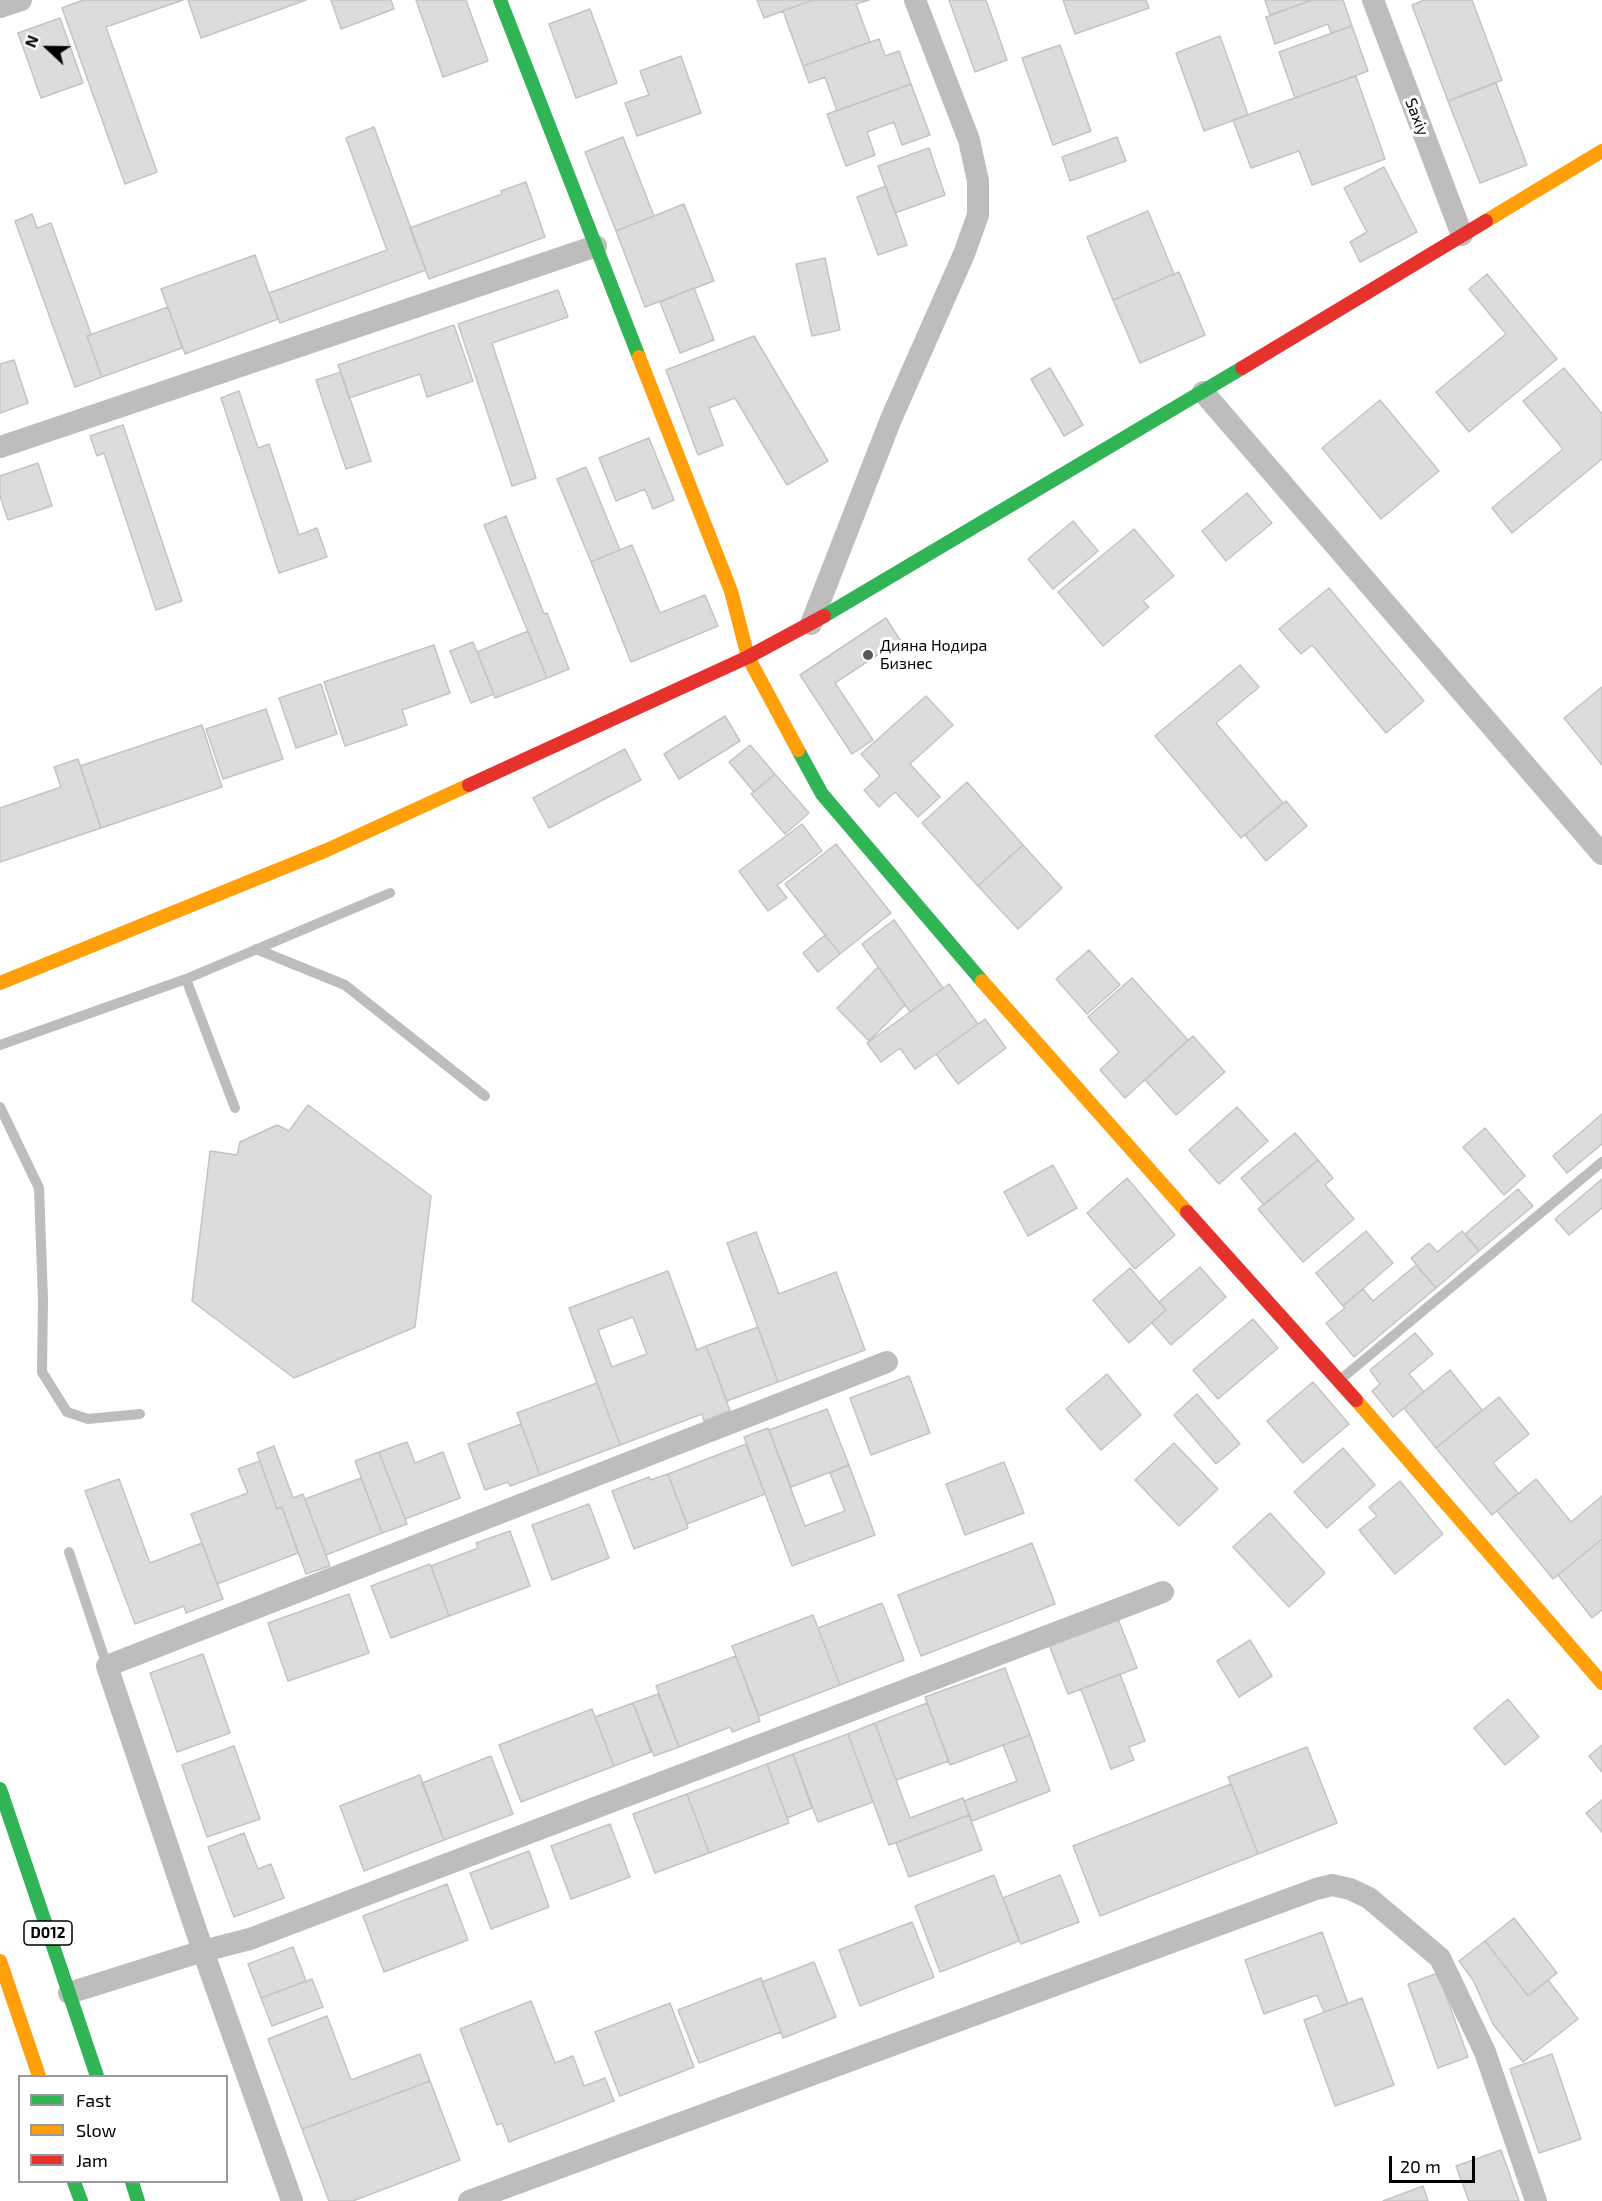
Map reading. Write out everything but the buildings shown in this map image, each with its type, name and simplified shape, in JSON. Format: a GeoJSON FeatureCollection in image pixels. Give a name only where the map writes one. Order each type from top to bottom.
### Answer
{"type":"FeatureCollection","features":[{"type":"Feature","properties":{"kind":"main road"},"geometry":{"type":"LineString","coordinates":[[500,0],[731,591],[748,657],[822,794],[1007,1010],[1339,1381],[1602,1683]]}},
{"type":"Feature","properties":{"kind":"main road"},"geometry":{"type":"LineString","coordinates":[[0,983],[327,850],[748,657],[811,624],[1203,392],[1602,151]]}},
{"type":"Feature","properties":{"kind":"main road","name":"D012"},"geometry":{"type":"LineString","coordinates":[[0,1789],[97,2075]]}},
{"type":"Feature","properties":{"kind":"main road"},"geometry":{"type":"LineString","coordinates":[[0,1961],[39,2075]]}},
{"type":"Feature","properties":{"kind":"main road"},"geometry":{"type":"LineString","coordinates":[[75,2183],[81,2201]]}},
{"type":"Feature","properties":{"kind":"main road"},"geometry":{"type":"LineString","coordinates":[[133,2183],[138,2201]]}},
{"type":"Feature","properties":{"kind":"street"},"geometry":{"type":"LineString","coordinates":[[0,7],[21,0]]}},
{"type":"Feature","properties":{"kind":"street"},"geometry":{"type":"LineString","coordinates":[[811,624],[891,419],[964,255],[978,215],[978,181],[969,140],[915,0]]}},
{"type":"Feature","properties":{"kind":"street","name":"Saxiy"},"geometry":{"type":"LineString","coordinates":[[1373,0],[1462,235]]}},
{"type":"Feature","properties":{"kind":"street"},"geometry":{"type":"LineString","coordinates":[[0,447],[596,246]]}},
{"type":"Feature","properties":{"kind":"street"},"geometry":{"type":"LineString","coordinates":[[1203,392],[1602,854]]}},
{"type":"Feature","properties":{"kind":"street"},"geometry":{"type":"LineString","coordinates":[[292,2201],[203,1951],[107,1666],[887,1362]]}},
{"type":"Feature","properties":{"kind":"street"},"geometry":{"type":"LineString","coordinates":[[69,1992],[250,1939],[1163,1592]]}},
{"type":"Feature","properties":{"kind":"street"},"geometry":{"type":"LineString","coordinates":[[469,2201],[1332,1885],[1350,1889],[1369,1899],[1440,1959],[1485,2052],[1536,2201]]}},
{"type":"Feature","properties":{"kind":"lane"},"geometry":{"type":"LineString","coordinates":[[0,1045],[186,979],[390,893]]}},
{"type":"Feature","properties":{"kind":"lane"},"geometry":{"type":"LineString","coordinates":[[256,949],[345,985],[484,1096]]}},
{"type":"Feature","properties":{"kind":"lane"},"geometry":{"type":"LineString","coordinates":[[186,979],[235,1108]]}},
{"type":"Feature","properties":{"kind":"lane"},"geometry":{"type":"LineString","coordinates":[[0,1107],[39,1188],[43,1300],[42,1372],[67,1412],[88,1419],[140,1414]]}},
{"type":"Feature","properties":{"kind":"lane"},"geometry":{"type":"LineString","coordinates":[[1339,1381],[1602,1162]]}},
{"type":"Feature","properties":{"kind":"lane"},"geometry":{"type":"LineString","coordinates":[[69,1551],[107,1666]]}},
{"type":"Feature","properties":{"kind":"traffic: fast"},"geometry":{"type":"LineString","coordinates":[[500,0],[639,357]]}},
{"type":"Feature","properties":{"kind":"traffic: fast"},"geometry":{"type":"LineString","coordinates":[[824,616],[1242,368]]}},
{"type":"Feature","properties":{"kind":"traffic: fast"},"geometry":{"type":"LineString","coordinates":[[798,750],[822,794],[982,981]]}},
{"type":"Feature","properties":{"kind":"traffic: fast"},"geometry":{"type":"LineString","coordinates":[[0,1789],[97,2075]]}},
{"type":"Feature","properties":{"kind":"traffic: fast"},"geometry":{"type":"LineString","coordinates":[[74,2183],[81,2201]]}},
{"type":"Feature","properties":{"kind":"traffic: fast"},"geometry":{"type":"LineString","coordinates":[[132,2183],[138,2201]]}},
{"type":"Feature","properties":{"kind":"traffic: slow"},"geometry":{"type":"LineString","coordinates":[[1486,221],[1602,151]]}},
{"type":"Feature","properties":{"kind":"traffic: slow"},"geometry":{"type":"LineString","coordinates":[[639,357],[731,591],[748,657],[798,750]]}},
{"type":"Feature","properties":{"kind":"traffic: slow"},"geometry":{"type":"LineString","coordinates":[[0,983],[327,850],[469,785]]}},
{"type":"Feature","properties":{"kind":"traffic: slow"},"geometry":{"type":"LineString","coordinates":[[982,981],[1187,1212]]}},
{"type":"Feature","properties":{"kind":"traffic: slow"},"geometry":{"type":"LineString","coordinates":[[1356,1400],[1602,1683]]}},
{"type":"Feature","properties":{"kind":"traffic: slow"},"geometry":{"type":"LineString","coordinates":[[0,1961],[39,2075]]}},
{"type":"Feature","properties":{"kind":"traffic: jam"},"geometry":{"type":"LineString","coordinates":[[1242,368],[1486,221]]}},
{"type":"Feature","properties":{"kind":"traffic: jam"},"geometry":{"type":"LineString","coordinates":[[469,785],[748,657],[824,616]]}},
{"type":"Feature","properties":{"kind":"traffic: jam"},"geometry":{"type":"LineString","coordinates":[[1187,1212],[1356,1400]]}},
{"type":"Feature","properties":{"kind":"place","name":"Дияна Нодира Бизнес"},"geometry":{"type":"Point","coordinates":[868,655]}}]}
